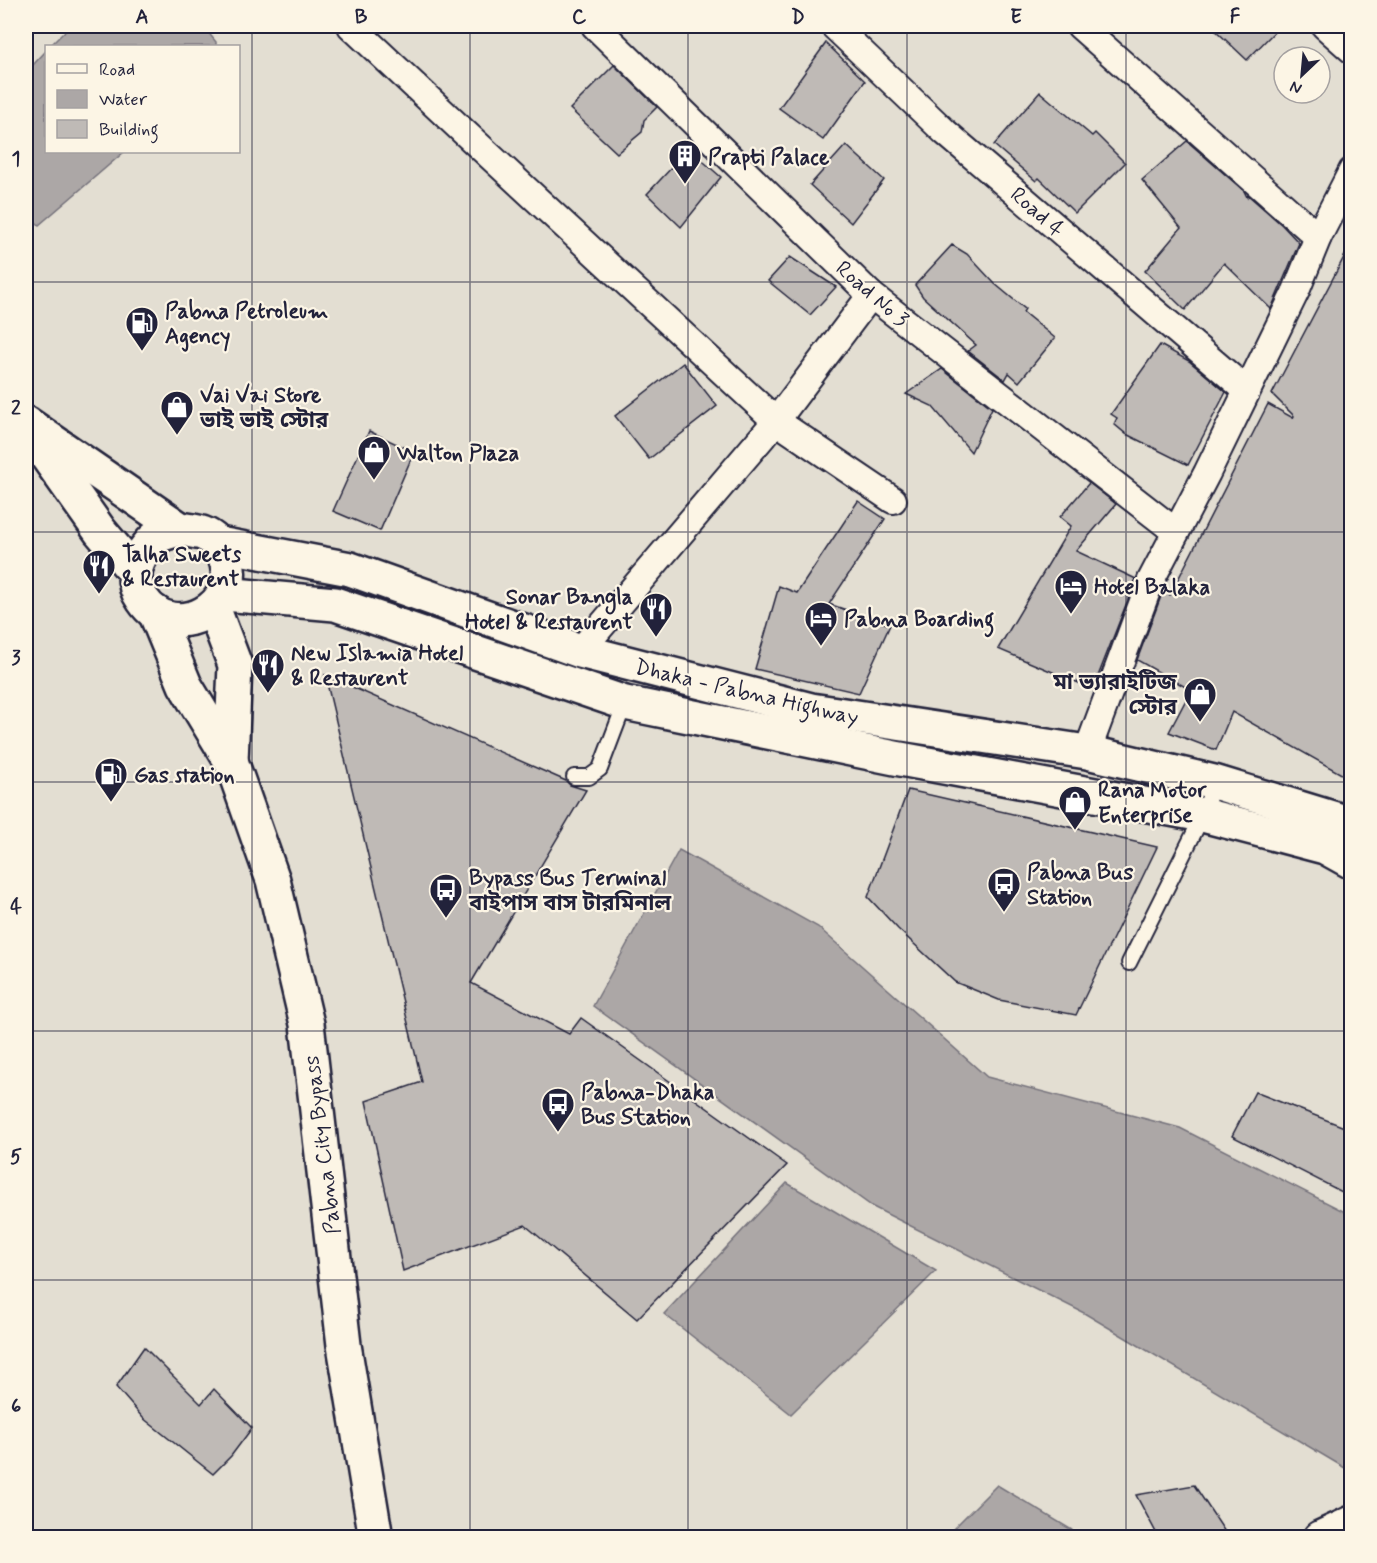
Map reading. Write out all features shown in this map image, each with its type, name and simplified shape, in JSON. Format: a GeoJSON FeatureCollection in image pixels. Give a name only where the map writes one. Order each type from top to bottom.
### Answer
{"type":"FeatureCollection","features":[{"type":"Feature","properties":{"kind":"main road"},"geometry":{"type":"LineString","coordinates":[[26,424],[180,529],[203,533],[219,544],[228,564],[229,583],[209,612],[186,620],[167,618],[155,612],[144,602],[136,589],[134,571],[142,554],[157,536],[180,529]]}},
{"type":"Feature","properties":{"kind":"main road"},"geometry":{"type":"LineString","coordinates":[[26,424],[100,531],[134,571]]}},
{"type":"Feature","properties":{"kind":"main road","name":"Dhaka - Pabna Highway"},"geometry":{"type":"LineString","coordinates":[[219,544],[350,569],[580,651],[811,710],[1086,752],[1214,782],[1342,839]]}},
{"type":"Feature","properties":{"kind":"main road"},"geometry":{"type":"LineString","coordinates":[[335,604],[350,569]]}},
{"type":"Feature","properties":{"kind":"main road","name":"Dhaka - Pabna Highway"},"geometry":{"type":"LineString","coordinates":[[218,601],[335,604],[625,703],[896,758],[1342,839]]}},
{"type":"Feature","properties":{"kind":"main road","name":"Pabna City Bypass"},"geometry":{"type":"LineString","coordinates":[[218,601],[235,665],[231,760]]}},
{"type":"Feature","properties":{"kind":"main road","name":"Pabna City Bypass"},"geometry":{"type":"LineString","coordinates":[[155,612],[185,685],[231,760],[273,880],[307,1024],[344,1345],[376,1538]]}},
{"type":"Feature","properties":{"kind":"main road"},"geometry":{"type":"LineString","coordinates":[[896,758],[904,724]]}},
{"type":"Feature","properties":{"kind":"main road"},"geometry":{"type":"LineString","coordinates":[[1320,1538],[1352,1524]]}},
{"type":"Feature","properties":{"kind":"street"},"geometry":{"type":"LineString","coordinates":[[351,26],[776,421],[893,500]]}},
{"type":"Feature","properties":{"kind":"street","name":"Road No 3"},"geometry":{"type":"LineString","coordinates":[[595,26],[871,295],[1176,532]]}},
{"type":"Feature","properties":{"kind":"street","name":"Road 4"},"geometry":{"type":"LineString","coordinates":[[834,26],[945,132],[1246,390]]}},
{"type":"Feature","properties":{"kind":"street"},"geometry":{"type":"LineString","coordinates":[[1080,26],[1318,237]]}},
{"type":"Feature","properties":{"kind":"street"},"geometry":{"type":"LineString","coordinates":[[1325,26],[1352,50]]}},
{"type":"Feature","properties":{"kind":"street"},"geometry":{"type":"LineString","coordinates":[[1086,752],[1151,580],[1207,473],[1296,291],[1318,237],[1352,171]]}},
{"type":"Feature","properties":{"kind":"street"},"geometry":{"type":"LineString","coordinates":[[580,651],[776,421],[871,295]]}},
{"type":"Feature","properties":{"kind":"lane"},"geometry":{"type":"LineString","coordinates":[[574,777],[589,777],[600,769],[625,703]]}},
{"type":"Feature","properties":{"kind":"lane"},"geometry":{"type":"LineString","coordinates":[[1129,963],[1203,815],[1214,782]]}},
{"type":"Feature","properties":{"kind":"shaded area"},"geometry":{"type":"Polygon","coordinates":[[[26,26],[1351,26],[1351,1537],[26,1537],[26,26]]]}},
{"type":"Feature","properties":{"kind":"water"},"geometry":{"type":"Polygon","coordinates":[[[74,26],[203,26],[216,45],[51,45],[74,26]]]}},
{"type":"Feature","properties":{"kind":"water"},"geometry":{"type":"Polygon","coordinates":[[[45,52],[45,153],[123,153],[39,225],[26,213],[26,69],[31,67],[45,52]]]}},
{"type":"Feature","properties":{"kind":"water"},"geometry":{"type":"Polygon","coordinates":[[[679,850],[818,927],[987,1077],[1180,1128],[1351,1215],[1351,1464],[1345,1468],[1084,1313],[873,1207],[593,1006],[679,850]]]}},
{"type":"Feature","properties":{"kind":"water"},"geometry":{"type":"Polygon","coordinates":[[[787,1183],[936,1271],[791,1414],[664,1314],[787,1183]]]}},
{"type":"Feature","properties":{"kind":"water"},"geometry":{"type":"Polygon","coordinates":[[[997,1485],[1072,1530],[1076,1537],[945,1537],[997,1485]]]}},
{"type":"Feature","properties":{"kind":"building"},"geometry":{"type":"Polygon","coordinates":[[[1211,26],[1280,26],[1247,60],[1211,26]]]}},
{"type":"Feature","properties":{"kind":"building"},"geometry":{"type":"Polygon","coordinates":[[[826,43],[865,81],[823,140],[779,108],[826,43]]]}},
{"type":"Feature","properties":{"kind":"building"},"geometry":{"type":"Polygon","coordinates":[[[614,65],[657,107],[644,120],[642,132],[617,153],[570,109],[614,65]]]}},
{"type":"Feature","properties":{"kind":"building"},"geometry":{"type":"Polygon","coordinates":[[[1040,92],[1092,136],[1095,133],[1125,163],[1075,213],[1039,178],[1036,181],[994,145],[1040,92]]]}},
{"type":"Feature","properties":{"kind":"building"},"geometry":{"type":"Polygon","coordinates":[[[1187,141],[1244,191],[1247,197],[1248,195],[1282,225],[1299,243],[1271,309],[1224,263],[1185,310],[1145,271],[1181,228],[1142,180],[1187,141]]]}},
{"type":"Feature","properties":{"kind":"building"},"geometry":{"type":"Polygon","coordinates":[[[846,145],[884,180],[851,223],[810,185],[846,145]]]}},
{"type":"Feature","properties":{"kind":"building","name":"Prapti Palace"},"geometry":{"type":"Polygon","coordinates":[[[689,149],[721,177],[681,227],[647,194],[689,149]]]}},
{"type":"Feature","properties":{"kind":"building"},"geometry":{"type":"Polygon","coordinates":[[[1352,242],[1352,780],[1232,712],[1216,750],[1169,732],[1191,690],[1137,660],[1163,591],[1170,595],[1268,404],[1293,418],[1294,416],[1272,394],[1352,242]]]}},
{"type":"Feature","properties":{"kind":"building"},"geometry":{"type":"Polygon","coordinates":[[[952,245],[967,254],[995,284],[1025,309],[1023,312],[1055,338],[1019,382],[1009,373],[1005,380],[968,351],[976,345],[923,297],[915,285],[952,245]]]}},
{"type":"Feature","properties":{"kind":"building"},"geometry":{"type":"Polygon","coordinates":[[[790,257],[836,287],[810,315],[768,281],[790,257]]]}},
{"type":"Feature","properties":{"kind":"building"},"geometry":{"type":"Polygon","coordinates":[[[1160,345],[1189,361],[1226,392],[1188,465],[1126,434],[1114,424],[1117,418],[1111,414],[1160,345]]]}},
{"type":"Feature","properties":{"kind":"building"},"geometry":{"type":"Polygon","coordinates":[[[683,363],[717,406],[649,459],[615,416],[683,363]]]}},
{"type":"Feature","properties":{"kind":"building"},"geometry":{"type":"Polygon","coordinates":[[[942,369],[992,408],[971,452],[932,406],[906,394],[942,369]]]}},
{"type":"Feature","properties":{"kind":"building","name":"Walton Plaza"},"geometry":{"type":"Polygon","coordinates":[[[369,431],[414,452],[380,531],[333,511],[369,431]]]}},
{"type":"Feature","properties":{"kind":"building","name":"Hotel Balaka"},"geometry":{"type":"Polygon","coordinates":[[[1089,483],[1116,504],[1076,551],[1136,579],[1093,689],[998,649],[1071,526],[1060,517],[1089,483]]]}},
{"type":"Feature","properties":{"kind":"building","name":"Pabna Boarding"},"geometry":{"type":"Polygon","coordinates":[[[858,501],[885,519],[829,604],[890,625],[859,693],[755,669],[779,586],[797,593],[858,501]]]}},
{"type":"Feature","properties":{"kind":"building","name":"Pabna-Dhaka Bus Station"},"geometry":{"type":"Polygon","coordinates":[[[325,675],[566,781],[570,785],[586,790],[471,983],[569,1034],[581,1018],[787,1165],[637,1319],[525,1225],[403,1271],[366,1101],[422,1082],[325,675]]]}},
{"type":"Feature","properties":{"kind":"building","name":"Pabna Bus Station"},"geometry":{"type":"Polygon","coordinates":[[[908,790],[1157,847],[1076,1015],[999,1000],[955,982],[898,929],[868,897],[908,790]]]}},
{"type":"Feature","properties":{"kind":"building"},"geometry":{"type":"Polygon","coordinates":[[[1255,1092],[1352,1130],[1352,1197],[1232,1136],[1255,1092]]]}},
{"type":"Feature","properties":{"kind":"building"},"geometry":{"type":"Polygon","coordinates":[[[144,1347],[201,1404],[214,1389],[252,1428],[231,1456],[213,1474],[143,1418],[116,1387],[144,1347]]]}},
{"type":"Feature","properties":{"kind":"building"},"geometry":{"type":"Polygon","coordinates":[[[1194,1485],[1229,1538],[1159,1538],[1136,1495],[1194,1485]]]}},
{"type":"Feature","properties":{"kind":"place","name":"Prapti Palace"},"geometry":{"type":"Point","coordinates":[685,185]}},
{"type":"Feature","properties":{"kind":"place","name":"Pabna Petroleum Agency"},"geometry":{"type":"Point","coordinates":[142,352]}},
{"type":"Feature","properties":{"kind":"place","name":"Vai Vai Store ভাই ভাই স্টোর"},"geometry":{"type":"Point","coordinates":[177,436]}},
{"type":"Feature","properties":{"kind":"place","name":"Walton Plaza"},"geometry":{"type":"Point","coordinates":[374,481]}},
{"type":"Feature","properties":{"kind":"place","name":"Talha Sweets & Restaurent"},"geometry":{"type":"Point","coordinates":[99,595]}},
{"type":"Feature","properties":{"kind":"place","name":"Hotel Balaka"},"geometry":{"type":"Point","coordinates":[1071,615]}},
{"type":"Feature","properties":{"kind":"place","name":"Sonar Bangla Hotel & Restaurent"},"geometry":{"type":"Point","coordinates":[656,638]}},
{"type":"Feature","properties":{"kind":"place","name":"Pabna Boarding"},"geometry":{"type":"Point","coordinates":[821,647]}},
{"type":"Feature","properties":{"kind":"place","name":"New Islamia Hotel & Restaurent"},"geometry":{"type":"Point","coordinates":[268,694]}},
{"type":"Feature","properties":{"kind":"place","name":"মা ভ‍্যারাইটিজ স্টোর"},"geometry":{"type":"Point","coordinates":[1200,723]}},
{"type":"Feature","properties":{"kind":"place","name":"Gas station"},"geometry":{"type":"Point","coordinates":[111,803]}},
{"type":"Feature","properties":{"kind":"place","name":"Rana Motor Enterprise"},"geometry":{"type":"Point","coordinates":[1075,831]}},
{"type":"Feature","properties":{"kind":"place","name":"Pabna Bus Station"},"geometry":{"type":"Point","coordinates":[1004,913]}},
{"type":"Feature","properties":{"kind":"place","name":"Bypass Bus Terminal বাইপাস বাস টারমিনাল"},"geometry":{"type":"Point","coordinates":[446,919]}},
{"type":"Feature","properties":{"kind":"place","name":"Pabna-Dhaka Bus Station"},"geometry":{"type":"Point","coordinates":[558,1133]}}]}
